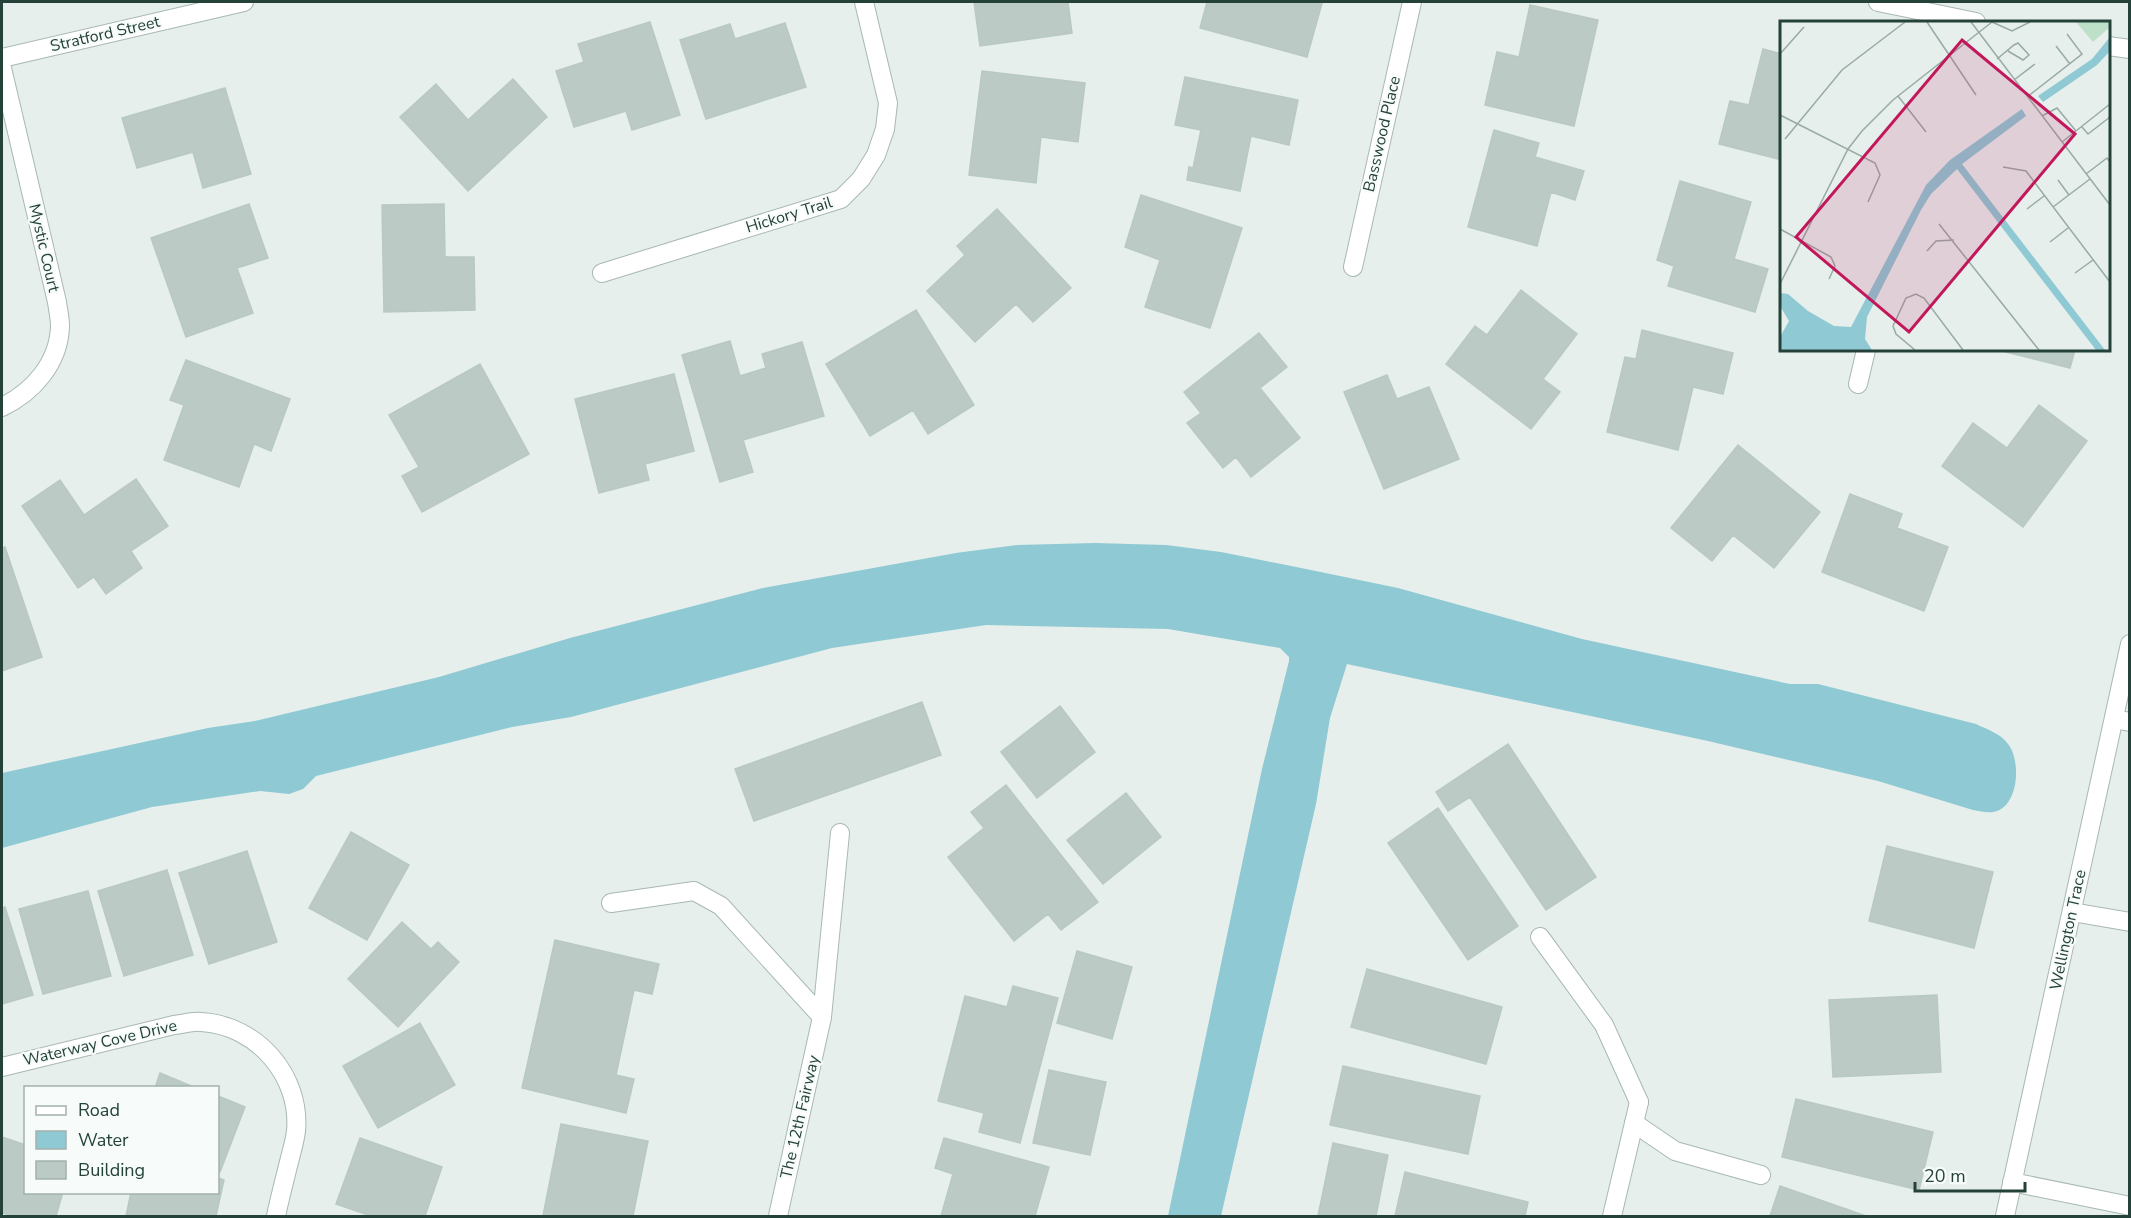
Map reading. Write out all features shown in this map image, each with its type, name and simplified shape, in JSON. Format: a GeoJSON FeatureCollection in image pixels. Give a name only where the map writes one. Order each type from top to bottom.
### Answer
{"type":"FeatureCollection","features":[{"type":"Feature","properties":{"kind":"street","name":"Stratford Street"},"geometry":{"type":"LineString","coordinates":[[2,58],[244,2]]}},
{"type":"Feature","properties":{"kind":"street","name":"Hickory Trail"},"geometry":{"type":"LineString","coordinates":[[602,273],[841,199],[861,179],[876,155],[885,129],[888,103],[864,2]]}},
{"type":"Feature","properties":{"kind":"street","name":"Basswood Place"},"geometry":{"type":"LineString","coordinates":[[1353,267],[1412,2]]}},
{"type":"Feature","properties":{"kind":"street"},"geometry":{"type":"LineString","coordinates":[[1878,2],[1972,21]]}},
{"type":"Feature","properties":{"kind":"street"},"geometry":{"type":"LineString","coordinates":[[2110,46],[2130,49]]}},
{"type":"Feature","properties":{"kind":"street","name":"Mystic Court"},"geometry":{"type":"LineString","coordinates":[[2,68],[57,302],[60,327],[54,354],[40,378],[21,398],[2,407]]}},
{"type":"Feature","properties":{"kind":"street"},"geometry":{"type":"LineString","coordinates":[[1858,384],[1866,351]]}},
{"type":"Feature","properties":{"kind":"street","name":"Wellington Trace"},"geometry":{"type":"LineString","coordinates":[[2005,1216],[2072,912],[2122,720],[2130,644]]}},
{"type":"Feature","properties":{"kind":"street","name":"The 12th Fairway"},"geometry":{"type":"LineString","coordinates":[[778,1216],[822,1017],[840,833]]}},
{"type":"Feature","properties":{"kind":"street"},"geometry":{"type":"LineString","coordinates":[[611,903],[694,891],[722,906],[822,1017]]}},
{"type":"Feature","properties":{"kind":"street"},"geometry":{"type":"LineString","coordinates":[[2072,912],[2130,922]]}},
{"type":"Feature","properties":{"kind":"street"},"geometry":{"type":"LineString","coordinates":[[1540,937],[1604,1025],[1639,1102],[1612,1216]]}},
{"type":"Feature","properties":{"kind":"street","name":"Waterway Cove Drive"},"geometry":{"type":"LineString","coordinates":[[2,1067],[174,1024],[201,1022],[226,1026],[249,1037],[276,1061],[289,1083],[296,1107],[296,1133],[276,1216]]}},
{"type":"Feature","properties":{"kind":"street"},"geometry":{"type":"LineString","coordinates":[[1634,1123],[1675,1151],[1761,1174]]}},
{"type":"Feature","properties":{"kind":"street"},"geometry":{"type":"LineString","coordinates":[[2012,1182],[2130,1206]]}},
{"type":"Feature","properties":{"kind":"water"},"geometry":{"type":"Polygon","coordinates":[[[1095,543],[1166,545],[1221,552],[1306,569],[1398,588],[1582,639],[1790,684],[1818,684],[1976,724],[2001,737],[2012,751],[2016,770],[2014,791],[2010,799],[1997,811],[1973,810],[1878,781],[1708,741],[1347,664],[1330,718],[1316,804],[1221,1216],[1168,1216],[1262,769],[1289,661],[1289,657],[1280,648],[1168,629],[986,625],[832,648],[571,717],[512,727],[316,776],[303,789],[289,794],[260,791],[152,807],[2,848],[2,773],[208,728],[255,721],[439,677],[570,638],[763,588],[956,553],[1017,545],[1095,543]]]}},
{"type":"Feature","properties":{"kind":"building"},"geometry":{"type":"Polygon","coordinates":[[[974,2],[1068,2],[1072,33],[980,46],[974,2]]]}},
{"type":"Feature","properties":{"kind":"building"},"geometry":{"type":"Polygon","coordinates":[[[1207,2],[1322,3],[1307,57],[1200,28],[1207,2]]]}},
{"type":"Feature","properties":{"kind":"building"},"geometry":{"type":"Polygon","coordinates":[[[1530,5],[1598,20],[1574,126],[1485,105],[1497,52],[1519,57],[1530,5]]]}},
{"type":"Feature","properties":{"kind":"building"},"geometry":{"type":"Polygon","coordinates":[[[650,22],[680,115],[632,130],[626,111],[574,127],[556,71],[584,62],[578,44],[650,22]]]}},
{"type":"Feature","properties":{"kind":"building"},"geometry":{"type":"Polygon","coordinates":[[[785,23],[806,87],[706,119],[680,40],[730,24],[735,39],[785,23]]]}},
{"type":"Feature","properties":{"kind":"building"},"geometry":{"type":"Polygon","coordinates":[[[1763,49],[1780,53],[1780,159],[1719,144],[1730,101],[1749,105],[1763,49]]]}},
{"type":"Feature","properties":{"kind":"building"},"geometry":{"type":"Polygon","coordinates":[[[982,71],[1085,83],[1078,142],[1041,137],[1036,183],[969,175],[982,71]]]}},
{"type":"Feature","properties":{"kind":"building"},"geometry":{"type":"Polygon","coordinates":[[[1185,77],[1298,100],[1289,145],[1251,136],[1240,191],[1187,180],[1189,167],[1193,168],[1201,130],[1175,125],[1185,77]]]}},
{"type":"Feature","properties":{"kind":"building"},"geometry":{"type":"Polygon","coordinates":[[[513,79],[547,117],[468,191],[400,117],[436,84],[468,120],[513,79]]]}},
{"type":"Feature","properties":{"kind":"building"},"geometry":{"type":"Polygon","coordinates":[[[225,88],[251,174],[203,188],[193,152],[137,168],[122,118],[225,88]]]}},
{"type":"Feature","properties":{"kind":"building"},"geometry":{"type":"Polygon","coordinates":[[[1494,130],[1539,143],[1535,157],[1584,171],[1575,200],[1551,192],[1537,246],[1468,227],[1494,130]]]}},
{"type":"Feature","properties":{"kind":"building"},"geometry":{"type":"Polygon","coordinates":[[[1680,181],[1751,202],[1734,259],[1768,269],[1755,312],[1668,286],[1674,266],[1657,260],[1680,181]]]}},
{"type":"Feature","properties":{"kind":"building"},"geometry":{"type":"Polygon","coordinates":[[[1141,195],[1242,228],[1210,328],[1145,307],[1160,260],[1125,247],[1141,195]]]}},
{"type":"Feature","properties":{"kind":"building"},"geometry":{"type":"Polygon","coordinates":[[[249,204],[268,258],[237,268],[253,313],[186,337],[151,238],[249,204]]]}},
{"type":"Feature","properties":{"kind":"building"},"geometry":{"type":"Polygon","coordinates":[[[444,204],[445,257],[474,257],[475,310],[384,312],[382,205],[444,204]]]}},
{"type":"Feature","properties":{"kind":"building"},"geometry":{"type":"Polygon","coordinates":[[[997,209],[1071,288],[1033,322],[1016,304],[975,342],[927,291],[965,255],[957,246],[997,209]]]}},
{"type":"Feature","properties":{"kind":"building"},"geometry":{"type":"Polygon","coordinates":[[[1521,290],[1577,334],[1543,379],[1560,392],[1531,429],[1446,364],[1475,326],[1487,335],[1521,290]]]}},
{"type":"Feature","properties":{"kind":"building"},"geometry":{"type":"Polygon","coordinates":[[[916,310],[974,405],[928,434],[913,410],[870,436],[826,364],[916,310]]]}},
{"type":"Feature","properties":{"kind":"building"},"geometry":{"type":"Polygon","coordinates":[[[1642,330],[1733,353],[1723,394],[1693,387],[1678,450],[1607,432],[1625,357],[1636,359],[1642,330]]]}},
{"type":"Feature","properties":{"kind":"building"},"geometry":{"type":"Polygon","coordinates":[[[1259,333],[1287,367],[1260,388],[1300,438],[1251,477],[1236,457],[1223,468],[1187,423],[1201,413],[1184,392],[1259,333]]]}},
{"type":"Feature","properties":{"kind":"building"},"geometry":{"type":"Polygon","coordinates":[[[730,341],[740,376],[766,368],[762,354],[802,342],[824,416],[743,440],[753,472],[720,482],[682,355],[730,341]]]}},
{"type":"Feature","properties":{"kind":"building"},"geometry":{"type":"Polygon","coordinates":[[[2002,351],[2075,351],[2070,368],[2002,351]]]}},
{"type":"Feature","properties":{"kind":"building"},"geometry":{"type":"Polygon","coordinates":[[[186,360],[290,399],[271,451],[254,444],[239,487],[164,460],[184,405],[170,400],[186,360]]]}},
{"type":"Feature","properties":{"kind":"building"},"geometry":{"type":"Polygon","coordinates":[[[480,364],[529,454],[422,512],[402,476],[419,467],[389,415],[480,364]]]}},
{"type":"Feature","properties":{"kind":"building"},"geometry":{"type":"Polygon","coordinates":[[[674,374],[694,451],[645,464],[649,480],[599,493],[575,399],[674,374]]]}},
{"type":"Feature","properties":{"kind":"building"},"geometry":{"type":"Polygon","coordinates":[[[1387,375],[1397,399],[1429,387],[1459,459],[1384,489],[1344,392],[1387,375]]]}},
{"type":"Feature","properties":{"kind":"building"},"geometry":{"type":"Polygon","coordinates":[[[2039,405],[2087,441],[2023,527],[1942,466],[1973,423],[2007,448],[2039,405]]]}},
{"type":"Feature","properties":{"kind":"building"},"geometry":{"type":"Polygon","coordinates":[[[1738,445],[1820,512],[1774,568],[1733,535],[1712,561],[1671,528],[1738,445]]]}},
{"type":"Feature","properties":{"kind":"building"},"geometry":{"type":"Polygon","coordinates":[[[136,479],[168,526],[131,551],[142,568],[106,594],[94,577],[78,588],[22,506],[60,480],[84,515],[136,479]]]}},
{"type":"Feature","properties":{"kind":"building"},"geometry":{"type":"Polygon","coordinates":[[[1850,494],[1902,514],[1897,528],[1948,547],[1924,611],[1822,572],[1850,494]]]}},
{"type":"Feature","properties":{"kind":"building"},"geometry":{"type":"Polygon","coordinates":[[[5,547],[42,657],[2,671],[2,548],[5,547]]]}},
{"type":"Feature","properties":{"kind":"building"},"geometry":{"type":"Polygon","coordinates":[[[922,702],[941,755],[754,821],[735,769],[922,702]]]}},
{"type":"Feature","properties":{"kind":"building"},"geometry":{"type":"Polygon","coordinates":[[[1060,706],[1095,752],[1037,798],[1001,752],[1060,706]]]}},
{"type":"Feature","properties":{"kind":"building"},"geometry":{"type":"Polygon","coordinates":[[[1508,744],[1596,877],[1546,910],[1470,797],[1448,811],[1436,792],[1508,744]]]}},
{"type":"Feature","properties":{"kind":"building"},"geometry":{"type":"Polygon","coordinates":[[[1006,785],[1098,902],[1061,930],[1048,914],[1014,941],[948,857],[984,828],[971,812],[1006,785]]]}},
{"type":"Feature","properties":{"kind":"building"},"geometry":{"type":"Polygon","coordinates":[[[1126,793],[1161,837],[1103,884],[1067,840],[1126,793]]]}},
{"type":"Feature","properties":{"kind":"building"},"geometry":{"type":"Polygon","coordinates":[[[1438,808],[1518,926],[1468,960],[1388,843],[1438,808]]]}},
{"type":"Feature","properties":{"kind":"building"},"geometry":{"type":"Polygon","coordinates":[[[351,832],[409,865],[367,940],[309,908],[351,832]]]}},
{"type":"Feature","properties":{"kind":"building"},"geometry":{"type":"Polygon","coordinates":[[[1887,846],[1993,872],[1974,948],[1869,921],[1887,846]]]}},
{"type":"Feature","properties":{"kind":"building"},"geometry":{"type":"Polygon","coordinates":[[[247,851],[277,942],[209,964],[179,873],[247,851]]]}},
{"type":"Feature","properties":{"kind":"building"},"geometry":{"type":"Polygon","coordinates":[[[167,870],[193,955],[124,976],[98,891],[167,870]]]}},
{"type":"Feature","properties":{"kind":"building"},"geometry":{"type":"Polygon","coordinates":[[[88,891],[111,976],[43,994],[19,909],[88,891]]]}},
{"type":"Feature","properties":{"kind":"building"},"geometry":{"type":"Polygon","coordinates":[[[5,907],[33,995],[2,1004],[2,908],[5,907]]]}},
{"type":"Feature","properties":{"kind":"building"},"geometry":{"type":"Polygon","coordinates":[[[402,922],[431,949],[438,942],[459,962],[398,1027],[348,979],[402,922]]]}},
{"type":"Feature","properties":{"kind":"building"},"geometry":{"type":"Polygon","coordinates":[[[555,940],[659,964],[652,994],[634,990],[616,1075],[634,1079],[626,1113],[522,1088],[555,940]]]}},
{"type":"Feature","properties":{"kind":"building"},"geometry":{"type":"Polygon","coordinates":[[[1077,951],[1132,967],[1112,1039],[1057,1023],[1077,951]]]}},
{"type":"Feature","properties":{"kind":"building"},"geometry":{"type":"Polygon","coordinates":[[[1367,969],[1502,1007],[1486,1064],[1351,1027],[1367,969]]]}},
{"type":"Feature","properties":{"kind":"building"},"geometry":{"type":"Polygon","coordinates":[[[1013,986],[1058,998],[1020,1143],[979,1132],[984,1113],[938,1101],[965,996],[1007,1007],[1013,986]]]}},
{"type":"Feature","properties":{"kind":"building"},"geometry":{"type":"Polygon","coordinates":[[[1937,995],[1941,1072],[1833,1077],[1829,1000],[1937,995]]]}},
{"type":"Feature","properties":{"kind":"building"},"geometry":{"type":"Polygon","coordinates":[[[420,1023],[455,1085],[378,1128],[343,1066],[420,1023]]]}},
{"type":"Feature","properties":{"kind":"building"},"geometry":{"type":"Polygon","coordinates":[[[1343,1066],[1480,1096],[1468,1154],[1330,1125],[1343,1066]]]}},
{"type":"Feature","properties":{"kind":"building"},"geometry":{"type":"Polygon","coordinates":[[[1049,1070],[1106,1082],[1090,1155],[1033,1143],[1049,1070]]]}},
{"type":"Feature","properties":{"kind":"building"},"geometry":{"type":"Polygon","coordinates":[[[160,1073],[191,1086],[156,1086],[160,1073]]]}},
{"type":"Feature","properties":{"kind":"building"},"geometry":{"type":"Polygon","coordinates":[[[219,1096],[245,1107],[219,1172],[219,1096]]]}},
{"type":"Feature","properties":{"kind":"building"},"geometry":{"type":"Polygon","coordinates":[[[1796,1099],[1933,1132],[1919,1190],[1782,1157],[1796,1099]]]}},
{"type":"Feature","properties":{"kind":"building"},"geometry":{"type":"Polygon","coordinates":[[[561,1124],[648,1141],[633,1216],[543,1216],[561,1124]]]}},
{"type":"Feature","properties":{"kind":"building"},"geometry":{"type":"Polygon","coordinates":[[[2,1137],[24,1144],[24,1194],[62,1194],[56,1216],[14,1216],[2,1213],[2,1137]]]}},
{"type":"Feature","properties":{"kind":"building"},"geometry":{"type":"Polygon","coordinates":[[[360,1138],[442,1167],[425,1216],[371,1216],[336,1204],[360,1138]]]}},
{"type":"Feature","properties":{"kind":"building"},"geometry":{"type":"Polygon","coordinates":[[[944,1138],[1049,1167],[1035,1216],[941,1216],[953,1174],[935,1168],[944,1138]]]}},
{"type":"Feature","properties":{"kind":"building"},"geometry":{"type":"Polygon","coordinates":[[[1333,1143],[1388,1155],[1376,1216],[1318,1216],[1333,1143]]]}},
{"type":"Feature","properties":{"kind":"building"},"geometry":{"type":"Polygon","coordinates":[[[1405,1172],[1528,1202],[1525,1216],[1395,1216],[1405,1172]]]}},
{"type":"Feature","properties":{"kind":"building"},"geometry":{"type":"Polygon","coordinates":[[[219,1178],[224,1180],[216,1216],[126,1216],[131,1194],[219,1194],[219,1178]]]}},
{"type":"Feature","properties":{"kind":"building"},"geometry":{"type":"Polygon","coordinates":[[[1780,1186],[1866,1216],[1770,1216],[1780,1186]]]}}]}
